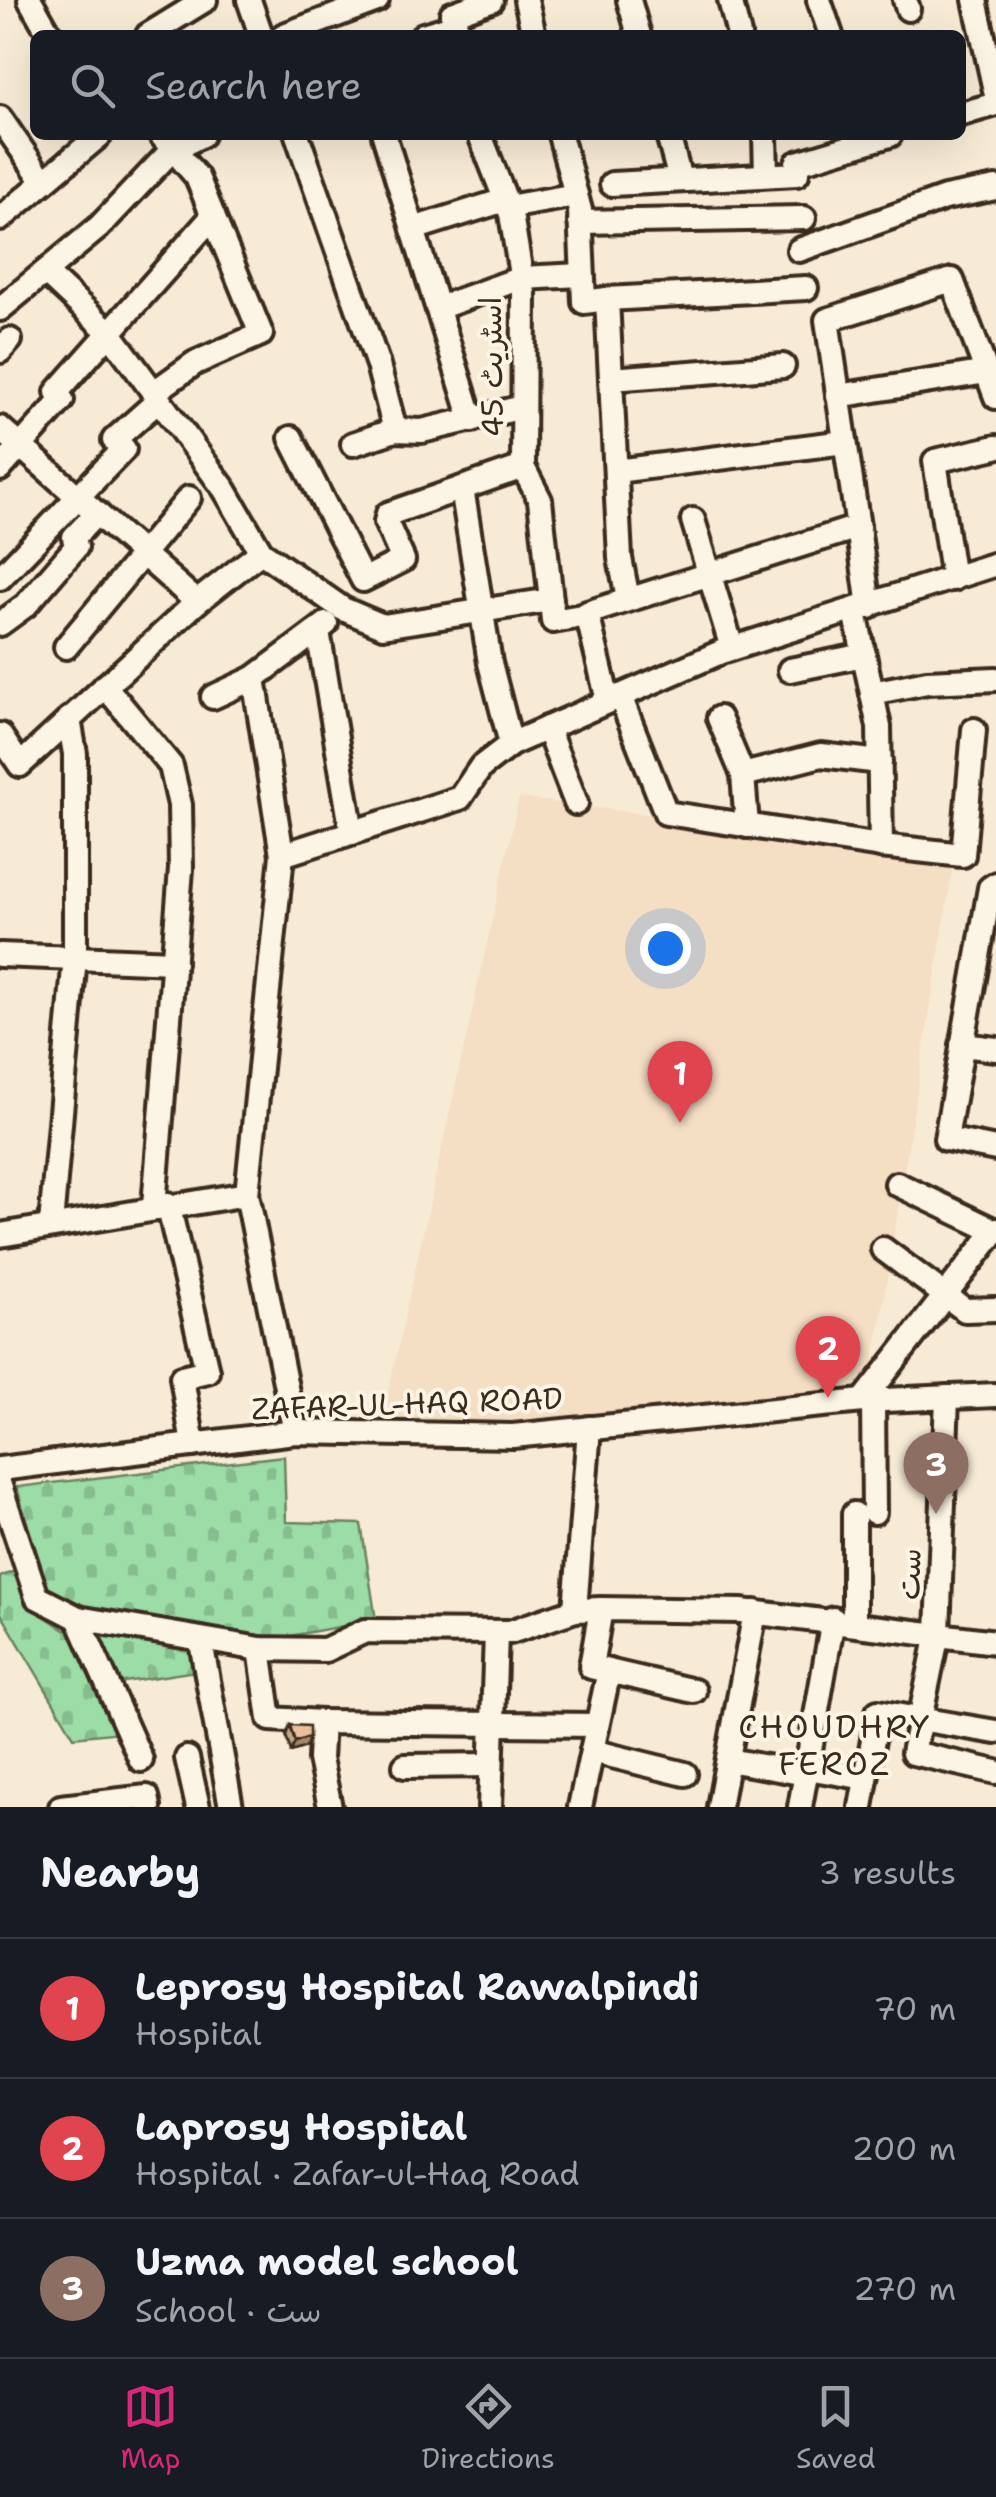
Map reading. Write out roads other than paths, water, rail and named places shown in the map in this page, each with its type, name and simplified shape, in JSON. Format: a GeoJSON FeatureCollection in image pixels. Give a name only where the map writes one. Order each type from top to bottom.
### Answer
{"type":"FeatureCollection","features":[{"type":"Feature","properties":{"kind":"street"},"geometry":{"type":"LineString","coordinates":[[30,0],[47,30]]}},
{"type":"Feature","properties":{"kind":"street"},"geometry":{"type":"LineString","coordinates":[[156,30],[205,0]]}},
{"type":"Feature","properties":{"kind":"street"},"geometry":{"type":"LineString","coordinates":[[249,0],[260,30]]}},
{"type":"Feature","properties":{"kind":"street"},"geometry":{"type":"LineString","coordinates":[[443,30],[456,25],[452,14],[458,5],[491,0]]}},
{"type":"Feature","properties":{"kind":"street"},"geometry":{"type":"LineString","coordinates":[[526,0],[533,30]]}},
{"type":"Feature","properties":{"kind":"street"},"geometry":{"type":"LineString","coordinates":[[629,0],[638,30]]}},
{"type":"Feature","properties":{"kind":"street"},"geometry":{"type":"LineString","coordinates":[[730,0],[738,30]]}},
{"type":"Feature","properties":{"kind":"street"},"geometry":{"type":"LineString","coordinates":[[818,0],[829,30]]}},
{"type":"Feature","properties":{"kind":"street"},"geometry":{"type":"LineString","coordinates":[[976,0],[994,65],[996,95]]}},
{"type":"Feature","properties":{"kind":"street"},"geometry":{"type":"LineString","coordinates":[[297,30],[372,1]]}},
{"type":"Feature","properties":{"kind":"street"},"geometry":{"type":"LineString","coordinates":[[966,113],[996,104]]}},
{"type":"Feature","properties":{"kind":"street"},"geometry":{"type":"LineString","coordinates":[[0,118],[44,182]]}},
{"type":"Feature","properties":{"kind":"street"},"geometry":{"type":"LineString","coordinates":[[0,219],[94,140]]}},
{"type":"Feature","properties":{"kind":"street"},"geometry":{"type":"LineString","coordinates":[[299,140],[378,366],[396,430]]}},
{"type":"Feature","properties":{"kind":"street"},"geometry":{"type":"LineString","coordinates":[[386,140],[472,420]]}},
{"type":"Feature","properties":{"kind":"street","name":"اسٹریٹ 45"},"geometry":{"type":"LineString","coordinates":[[482,140],[506,204],[521,278],[523,467],[540,500],[551,600]]}},
{"type":"Feature","properties":{"kind":"street"},"geometry":{"type":"LineString","coordinates":[[561,140],[580,222],[584,302],[806,288]]}},
{"type":"Feature","properties":{"kind":"street"},"geometry":{"type":"LineString","coordinates":[[669,140],[680,180]]}},
{"type":"Feature","properties":{"kind":"street"},"geometry":{"type":"LineString","coordinates":[[750,218],[765,140]]}},
{"type":"Feature","properties":{"kind":"street"},"geometry":{"type":"LineString","coordinates":[[612,184],[797,174],[797,163],[867,140]]}},
{"type":"Feature","properties":{"kind":"street"},"geometry":{"type":"LineString","coordinates":[[0,308],[99,227],[166,143],[198,176],[261,334],[195,362],[114,440],[124,448],[88,505],[74,537],[76,548],[26,606],[0,624]]}},
{"type":"Feature","properties":{"kind":"street"},"geometry":{"type":"LineString","coordinates":[[799,250],[945,198],[996,188]]}},
{"type":"Feature","properties":{"kind":"street"},"geometry":{"type":"LineString","coordinates":[[413,229],[506,204],[576,195]]}},
{"type":"Feature","properties":{"kind":"street"},"geometry":{"type":"LineString","coordinates":[[0,470],[62,400],[57,392],[214,216]]}},
{"type":"Feature","properties":{"kind":"street"},"geometry":{"type":"LineString","coordinates":[[580,222],[804,218]]}},
{"type":"Feature","properties":{"kind":"street"},"geometry":{"type":"LineString","coordinates":[[45,272],[110,333],[225,490],[261,552],[343,609],[383,626],[551,600],[553,621],[588,615],[710,572],[858,527]]}},
{"type":"Feature","properties":{"kind":"street"},"geometry":{"type":"LineString","coordinates":[[438,308],[521,278],[582,275]]}},
{"type":"Feature","properties":{"kind":"street"},"geometry":{"type":"LineString","coordinates":[[881,846],[880,762],[864,654],[858,527],[827,320],[952,280],[996,397]]}},
{"type":"Feature","properties":{"kind":"street"},"geometry":{"type":"LineString","coordinates":[[607,298],[620,558],[628,599]]}},
{"type":"Feature","properties":{"kind":"street"},"geometry":{"type":"LineString","coordinates":[[611,379],[783,366]]}},
{"type":"Feature","properties":{"kind":"street"},"geometry":{"type":"LineString","coordinates":[[838,396],[987,372]]}},
{"type":"Feature","properties":{"kind":"street"},"geometry":{"type":"LineString","coordinates":[[353,444],[396,430],[422,431],[523,407]]}},
{"type":"Feature","properties":{"kind":"street"},"geometry":{"type":"LineString","coordinates":[[0,428],[198,602]]}},
{"type":"Feature","properties":{"kind":"street"},"geometry":{"type":"LineString","coordinates":[[291,438],[364,580],[403,560],[385,517],[523,467]]}},
{"type":"Feature","properties":{"kind":"street"},"geometry":{"type":"LineString","coordinates":[[616,471],[845,442]]}},
{"type":"Feature","properties":{"kind":"street"},"geometry":{"type":"LineString","coordinates":[[952,579],[935,461],[996,447]]}},
{"type":"Feature","properties":{"kind":"street"},"geometry":{"type":"LineString","coordinates":[[462,488],[482,613],[511,744]]}},
{"type":"Feature","properties":{"kind":"street"},"geometry":{"type":"LineString","coordinates":[[66,647],[188,498]]}},
{"type":"Feature","properties":{"kind":"street"},"geometry":{"type":"LineString","coordinates":[[0,578],[88,505]]}},
{"type":"Feature","properties":{"kind":"street"},"geometry":{"type":"LineString","coordinates":[[693,520],[732,648]]}},
{"type":"Feature","properties":{"kind":"street"},"geometry":{"type":"LineString","coordinates":[[0,736],[20,764],[198,602],[261,552]]}},
{"type":"Feature","properties":{"kind":"street"},"geometry":{"type":"LineString","coordinates":[[282,854],[460,798],[481,767],[511,744],[732,648],[862,610],[996,564]]}},
{"type":"Feature","properties":{"kind":"street"},"geometry":{"type":"LineString","coordinates":[[214,697],[254,678],[343,609]]}},
{"type":"Feature","properties":{"kind":"street"},"geometry":{"type":"LineString","coordinates":[[588,615],[614,698],[666,814],[963,855],[974,730]]}},
{"type":"Feature","properties":{"kind":"street"},"geometry":{"type":"LineString","coordinates":[[318,631],[352,833]]}},
{"type":"Feature","properties":{"kind":"street"},"geometry":{"type":"LineString","coordinates":[[790,670],[864,654]]}},
{"type":"Feature","properties":{"kind":"street"},"geometry":{"type":"LineString","coordinates":[[254,678],[282,854],[247,1194],[295,1432]]}},
{"type":"Feature","properties":{"kind":"street"},"geometry":{"type":"LineString","coordinates":[[872,693],[927,682],[996,679]]}},
{"type":"Feature","properties":{"kind":"street"},"geometry":{"type":"LineString","coordinates":[[106,686],[171,766],[180,806],[181,869],[161,1205],[207,1371],[182,1376],[193,1445]]}},
{"type":"Feature","properties":{"kind":"street"},"geometry":{"type":"LineString","coordinates":[[719,718],[743,774],[746,826]]}},
{"type":"Feature","properties":{"kind":"street"},"geometry":{"type":"LineString","coordinates":[[50,1224],[75,957],[75,754],[69,720]]}},
{"type":"Feature","properties":{"kind":"street"},"geometry":{"type":"LineString","coordinates":[[547,728],[576,803]]}},
{"type":"Feature","properties":{"kind":"street"},"geometry":{"type":"LineString","coordinates":[[743,774],[821,755],[880,762]]}},
{"type":"Feature","properties":{"kind":"street"},"geometry":{"type":"LineString","coordinates":[[996,884],[990,888],[986,965],[962,1045],[946,1139],[996,1149]]}},
{"type":"Feature","properties":{"kind":"street"},"geometry":{"type":"LineString","coordinates":[[0,955],[174,962]]}},
{"type":"Feature","properties":{"kind":"street"},"geometry":{"type":"LineString","coordinates":[[962,1045],[996,1049]]}},
{"type":"Feature","properties":{"kind":"street"},"geometry":{"type":"LineString","coordinates":[[800,1807],[844,1620],[864,1513],[868,1401],[996,1230],[896,1184]]}},
{"type":"Feature","properties":{"kind":"street"},"geometry":{"type":"LineString","coordinates":[[0,1235],[161,1205],[247,1194]]}},
{"type":"Feature","properties":{"kind":"street"},"geometry":{"type":"LineString","coordinates":[[883,1249],[964,1310],[996,1309]]}},
{"type":"Feature","properties":{"kind":"street","name":"ZAFAR-UL-HAQ ROAD"},"geometry":{"type":"LineString","coordinates":[[0,1470],[295,1432],[513,1436],[868,1401],[996,1395]]}},
{"type":"Feature","properties":{"kind":"street","name":"ست"},"geometry":{"type":"LineString","coordinates":[[918,1718],[938,1633],[947,1397]]}},
{"type":"Feature","properties":{"kind":"street"},"geometry":{"type":"LineString","coordinates":[[575,1610],[589,1428]]}},
{"type":"Feature","properties":{"kind":"street"},"geometry":{"type":"LineString","coordinates":[[0,1486],[37,1597],[78,1618],[202,1642],[260,1649],[324,1650],[366,1631],[496,1634],[575,1610],[602,1609],[755,1612],[844,1620],[996,1642]]}},
{"type":"Feature","properties":{"kind":"street"},"geometry":{"type":"LineString","coordinates":[[602,1609],[591,1667],[694,1691]]}},
{"type":"Feature","properties":{"kind":"street"},"geometry":{"type":"LineString","coordinates":[[720,1807],[755,1612]]}},
{"type":"Feature","properties":{"kind":"street"},"geometry":{"type":"LineString","coordinates":[[78,1618],[141,1760]]}},
{"type":"Feature","properties":{"kind":"street"},"geometry":{"type":"LineString","coordinates":[[490,1807],[496,1634]]}},
{"type":"Feature","properties":{"kind":"street"},"geometry":{"type":"LineString","coordinates":[[202,1642],[231,1807]]}},
{"type":"Feature","properties":{"kind":"street"},"geometry":{"type":"LineString","coordinates":[[260,1649],[270,1720],[597,1725]]}},
{"type":"Feature","properties":{"kind":"street"},"geometry":{"type":"LineString","coordinates":[[580,1807],[609,1671]]}},
{"type":"Feature","properties":{"kind":"street"},"geometry":{"type":"LineString","coordinates":[[861,1807],[878,1712],[996,1732]]}},
{"type":"Feature","properties":{"kind":"street"},"geometry":{"type":"LineString","coordinates":[[918,1718],[916,1756],[996,1772]]}},
{"type":"Feature","properties":{"kind":"street"},"geometry":{"type":"LineString","coordinates":[[322,1722],[320,1760],[330,1807]]}},
{"type":"Feature","properties":{"kind":"street"},"geometry":{"type":"LineString","coordinates":[[592,1751],[685,1774]]}},
{"type":"Feature","properties":{"kind":"street"},"geometry":{"type":"LineString","coordinates":[[186,1758],[198,1807]]}},
{"type":"Feature","properties":{"kind":"street"},"geometry":{"type":"LineString","coordinates":[[728,1760],[866,1778]]}},
{"type":"Feature","properties":{"kind":"street"},"geometry":{"type":"LineString","coordinates":[[406,1766],[490,1765]]}},
{"type":"Feature","properties":{"kind":"street"},"geometry":{"type":"LineString","coordinates":[[61,1807],[147,1796],[149,1807]]}},
{"type":"Feature","properties":{"kind":"place","name":"Leprosy Hospital Rawalpindi"},"geometry":{"type":"Point","coordinates":[680,1123]}},
{"type":"Feature","properties":{"kind":"place","name":"Laprosy Hospital"},"geometry":{"type":"Point","coordinates":[828,1398]}},
{"type":"Feature","properties":{"kind":"place","name":"Uzma model school"},"geometry":{"type":"Point","coordinates":[936,1514]}},
{"type":"Feature","properties":{"kind":"district","name":"CHOUDHRY FEROZ"},"geometry":{"type":"Point","coordinates":[835,1746]}}]}
